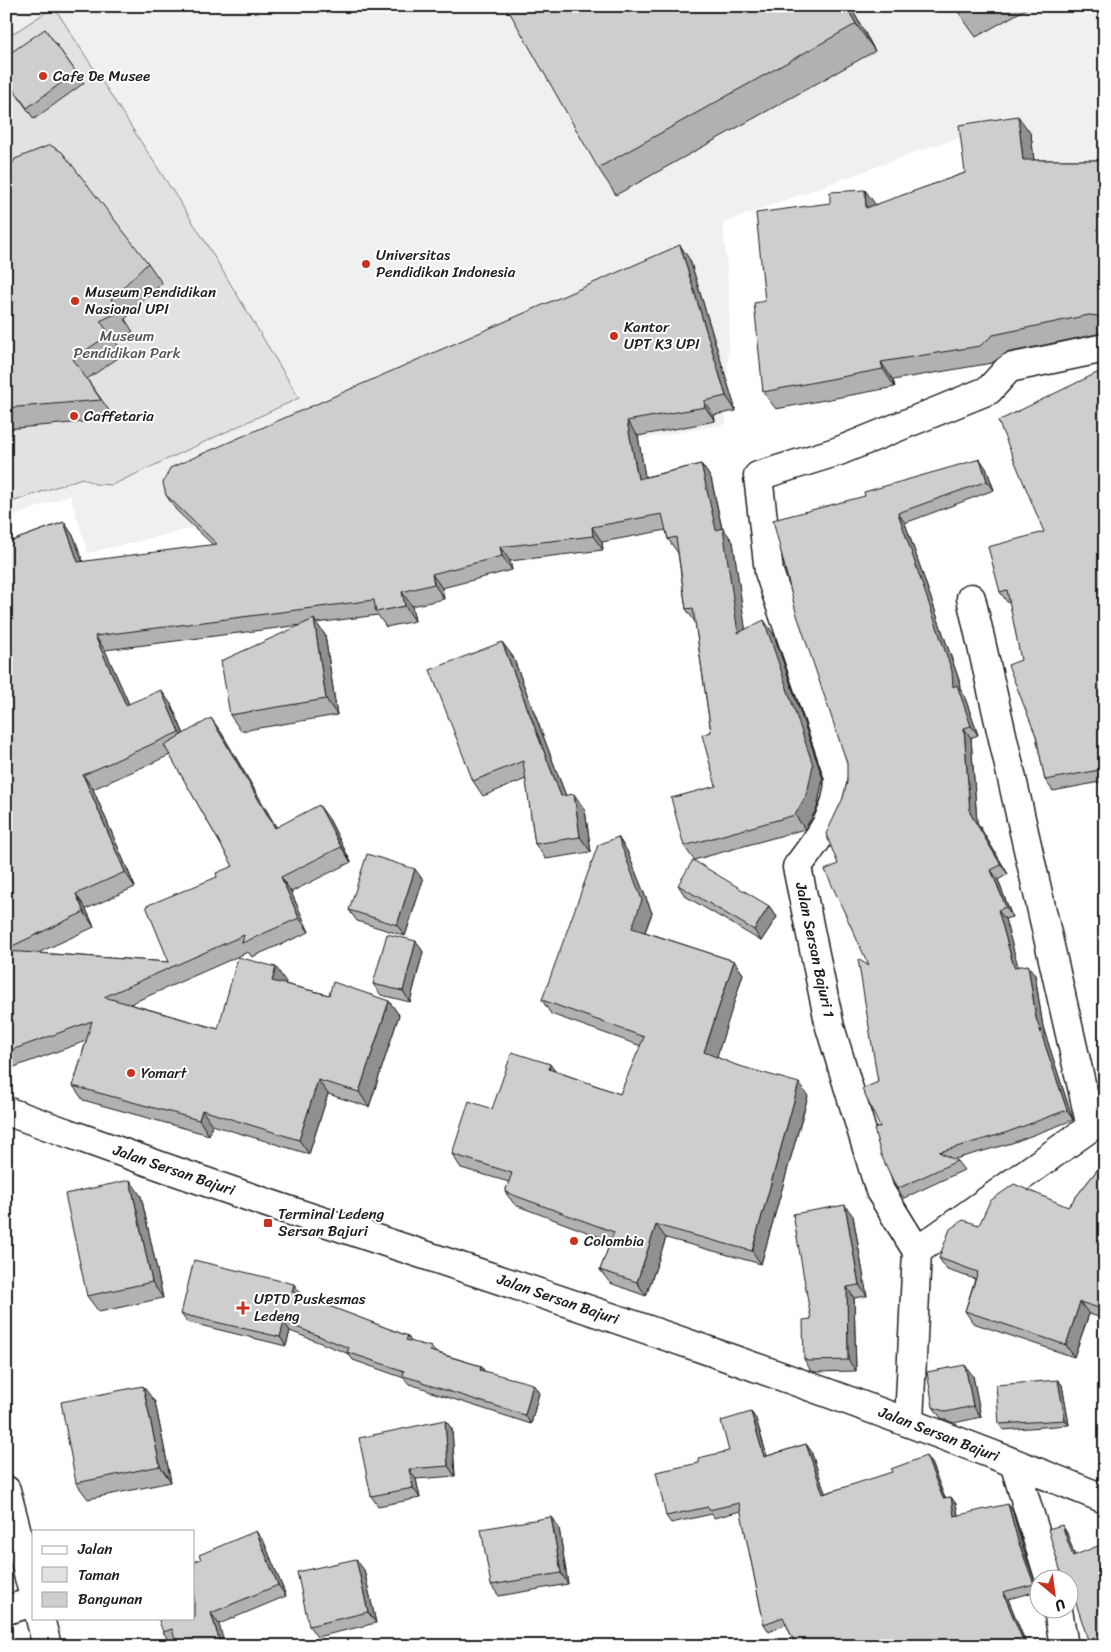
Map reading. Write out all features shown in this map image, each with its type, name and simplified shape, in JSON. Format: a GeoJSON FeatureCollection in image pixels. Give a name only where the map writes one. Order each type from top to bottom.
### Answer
{"type":"FeatureCollection","features":[{"type":"Feature","properties":{"kind":"street","name":"Jalan Sersan Bajuri 1"},"geometry":{"type":"LineString","coordinates":[[917,1251],[880,1191],[830,1027],[799,877],[798,867],[829,825],[839,794],[839,777],[770,572],[758,476],[839,451],[989,390],[1010,368],[1105,348]]}},
{"type":"Feature","properties":{"kind":"street"},"geometry":{"type":"LineString","coordinates":[[909,1422],[917,1251],[1091,1127],[971,598]]}},
{"type":"Feature","properties":{"kind":"street","name":"Jalan Sersan Bajuri"},"geometry":{"type":"LineString","coordinates":[[6,1111],[292,1211],[652,1331],[909,1422],[1105,1498]]}},
{"type":"Feature","properties":{"kind":"street"},"geometry":{"type":"LineString","coordinates":[[1014,1462],[1047,1570]]}},
{"type":"Feature","properties":{"kind":"street"},"geometry":{"type":"LineString","coordinates":[[6,1490],[32,1589]]}},
{"type":"Feature","properties":{"kind":"street"},"geometry":{"type":"LineString","coordinates":[[6,1610],[32,1603]]}},
{"type":"Feature","properties":{"kind":"street"},"geometry":{"type":"LineString","coordinates":[[40,1620],[47,1646]]}},
{"type":"Feature","properties":{"kind":"street"},"geometry":{"type":"LineString","coordinates":[[1060,1620],[1064,1646]]}},
{"type":"Feature","properties":{"kind":"shaded area","name":"Universitas Pendidikan Indonesia"},"geometry":{"type":"Polygon","coordinates":[[[6,6],[1105,6],[1105,163],[1043,172],[1019,120],[930,147],[723,223],[730,304],[726,424],[333,495],[88,553],[70,495],[6,519],[6,6]]]}},
{"type":"Feature","properties":{"kind":"green space","name":"Museum Pendidikan Park"},"geometry":{"type":"Polygon","coordinates":[[[54,7],[203,238],[299,398],[112,485],[95,484],[82,478],[6,504],[6,38],[54,7]]]}},
{"type":"Feature","properties":{"kind":"building"},"geometry":{"type":"Polygon","coordinates":[[[506,6],[846,6],[856,24],[598,168],[506,6]]]}},
{"type":"Feature","properties":{"kind":"building"},"geometry":{"type":"Polygon","coordinates":[[[954,6],[965,6],[957,11],[954,6]]]}},
{"type":"Feature","properties":{"kind":"building","name":"Cafe De Musee"},"geometry":{"type":"Polygon","coordinates":[[[45,29],[76,72],[27,108],[6,79],[6,56],[45,29]]]}},
{"type":"Feature","properties":{"kind":"building"},"geometry":{"type":"Polygon","coordinates":[[[1018,116],[1023,160],[1105,160],[1105,322],[1098,316],[1089,315],[993,335],[980,346],[881,362],[883,369],[763,392],[754,303],[765,301],[756,213],[830,203],[830,192],[865,190],[866,208],[965,173],[959,125],[1018,116]]]}},
{"type":"Feature","properties":{"kind":"building","name":"Museum Pendidikan Nasional UPI"},"geometry":{"type":"Polygon","coordinates":[[[50,145],[62,152],[148,263],[111,299],[119,312],[100,321],[110,334],[73,359],[101,400],[6,408],[6,177],[15,159],[50,145]]]}},
{"type":"Feature","properties":{"kind":"building"},"geometry":{"type":"Polygon","coordinates":[[[680,245],[726,396],[704,401],[705,407],[627,421],[638,479],[701,464],[716,530],[723,528],[738,633],[764,620],[813,765],[807,794],[795,815],[684,846],[671,798],[716,786],[702,735],[711,732],[693,608],[686,609],[676,537],[668,539],[662,514],[592,527],[593,536],[500,547],[502,556],[432,574],[434,584],[402,592],[405,606],[376,612],[374,600],[95,636],[126,705],[161,690],[179,732],[83,775],[125,872],[76,894],[84,912],[6,949],[6,543],[64,522],[78,562],[217,544],[166,495],[163,483],[170,468],[680,245]]]}},
{"type":"Feature","properties":{"kind":"building"},"geometry":{"type":"Polygon","coordinates":[[[1105,369],[1105,471],[1100,473],[1105,491],[1105,769],[1045,780],[1036,736],[1008,665],[1021,660],[1007,590],[1000,592],[988,547],[1044,532],[998,421],[1105,369]]]}},
{"type":"Feature","properties":{"kind":"building"},"geometry":{"type":"Polygon","coordinates":[[[980,459],[987,481],[898,513],[952,671],[953,687],[957,685],[971,726],[964,728],[970,813],[1001,865],[991,870],[1006,907],[998,910],[1014,967],[1028,965],[1036,1018],[1067,1110],[1005,1133],[939,1152],[957,1161],[897,1189],[881,1155],[874,1129],[880,1127],[862,1089],[878,1082],[858,959],[869,966],[825,870],[838,864],[826,834],[843,798],[847,782],[847,763],[796,612],[773,520],[865,496],[864,492],[980,459]]]}},
{"type":"Feature","properties":{"kind":"building"},"geometry":{"type":"Polygon","coordinates":[[[314,619],[326,699],[230,715],[221,661],[314,619]]]}},
{"type":"Feature","properties":{"kind":"building"},"geometry":{"type":"Polygon","coordinates":[[[502,642],[561,796],[574,794],[580,837],[535,844],[523,761],[473,781],[430,670],[502,642]]]}},
{"type":"Feature","properties":{"kind":"building"},"geometry":{"type":"Polygon","coordinates":[[[211,718],[275,828],[319,805],[341,847],[281,877],[299,918],[242,943],[244,935],[104,997],[218,1029],[238,957],[276,967],[272,981],[329,995],[333,982],[389,1001],[359,1092],[318,1080],[299,1140],[202,1110],[199,1120],[73,1086],[92,1021],[6,1052],[6,1000],[8,999],[6,995],[6,951],[169,962],[146,906],[217,877],[216,873],[233,866],[164,745],[211,718]]]}},
{"type":"Feature","properties":{"kind":"building"},"geometry":{"type":"Polygon","coordinates":[[[618,837],[642,900],[632,928],[734,961],[704,1052],[736,1065],[799,1083],[752,1251],[656,1225],[637,1282],[600,1270],[614,1232],[505,1192],[512,1173],[452,1154],[469,1101],[492,1109],[512,1052],[550,1064],[549,1069],[620,1094],[644,1037],[542,1000],[598,845],[618,837]]]}},
{"type":"Feature","properties":{"kind":"building"},"geometry":{"type":"Polygon","coordinates":[[[367,854],[415,869],[397,925],[349,910],[367,854]]]}},
{"type":"Feature","properties":{"kind":"building"},"geometry":{"type":"Polygon","coordinates":[[[693,860],[769,906],[754,930],[678,885],[693,860]]]}},
{"type":"Feature","properties":{"kind":"building"},"geometry":{"type":"Polygon","coordinates":[[[387,934],[416,941],[403,991],[373,984],[387,934]]]}},
{"type":"Feature","properties":{"kind":"building"},"geometry":{"type":"Polygon","coordinates":[[[1105,1160],[1105,1310],[1080,1302],[1066,1345],[965,1311],[978,1272],[939,1258],[950,1229],[963,1220],[979,1225],[990,1201],[1014,1184],[1068,1207],[1105,1160]]]}},
{"type":"Feature","properties":{"kind":"building"},"geometry":{"type":"Polygon","coordinates":[[[130,1180],[152,1282],[87,1296],[65,1194],[130,1180]]]}},
{"type":"Feature","properties":{"kind":"building"},"geometry":{"type":"Polygon","coordinates":[[[845,1205],[859,1285],[847,1287],[848,1360],[808,1361],[804,1359],[803,1320],[811,1319],[793,1214],[845,1205]]]}},
{"type":"Feature","properties":{"kind":"building"},"geometry":{"type":"Polygon","coordinates":[[[194,1260],[294,1284],[292,1292],[408,1336],[406,1340],[431,1347],[430,1351],[481,1366],[480,1370],[533,1384],[525,1415],[403,1376],[404,1371],[347,1352],[349,1348],[284,1322],[280,1337],[181,1314],[194,1260]]]}},
{"type":"Feature","properties":{"kind":"building"},"geometry":{"type":"Polygon","coordinates":[[[965,1365],[973,1406],[946,1412],[933,1407],[927,1372],[965,1365]]]}},
{"type":"Feature","properties":{"kind":"building"},"geometry":{"type":"Polygon","coordinates":[[[1058,1380],[1065,1420],[999,1424],[996,1385],[1058,1380]]]}},
{"type":"Feature","properties":{"kind":"building"},"geometry":{"type":"Polygon","coordinates":[[[143,1386],[160,1466],[76,1483],[61,1402],[143,1386]]]}},
{"type":"Feature","properties":{"kind":"building"},"geometry":{"type":"Polygon","coordinates":[[[751,1412],[764,1457],[806,1444],[823,1494],[892,1472],[891,1469],[926,1456],[943,1498],[951,1497],[954,1516],[1008,1504],[1018,1541],[1029,1570],[1028,1586],[1003,1592],[1023,1641],[1011,1646],[796,1646],[783,1617],[764,1624],[739,1503],[709,1510],[708,1507],[666,1516],[656,1472],[699,1463],[698,1458],[729,1451],[721,1421],[751,1412]]]}},
{"type":"Feature","properties":{"kind":"building"},"geometry":{"type":"Polygon","coordinates":[[[445,1420],[448,1466],[409,1469],[413,1488],[371,1496],[359,1438],[445,1420]]]}},
{"type":"Feature","properties":{"kind":"building"},"geometry":{"type":"Polygon","coordinates":[[[551,1517],[561,1573],[491,1585],[481,1529],[551,1517]]]}},
{"type":"Feature","properties":{"kind":"building"},"geometry":{"type":"Polygon","coordinates":[[[1062,1525],[1073,1556],[1105,1543],[1105,1646],[1090,1646],[1078,1609],[1078,1570],[1060,1570],[1048,1529],[1062,1525]]]}},
{"type":"Feature","properties":{"kind":"building"},"geometry":{"type":"Polygon","coordinates":[[[256,1531],[278,1585],[211,1613],[221,1646],[177,1646],[172,1629],[163,1632],[159,1620],[195,1620],[195,1562],[201,1559],[199,1555],[256,1531]]]}},
{"type":"Feature","properties":{"kind":"building"},"geometry":{"type":"Polygon","coordinates":[[[356,1559],[368,1612],[309,1626],[297,1572],[356,1559]]]}},
{"type":"Feature","properties":{"kind":"place","name":"Cafe De Musee"},"geometry":{"type":"Point","coordinates":[43,76]}},
{"type":"Feature","properties":{"kind":"place","name":"Universitas Pendidikan Indonesia"},"geometry":{"type":"Point","coordinates":[366,264]}},
{"type":"Feature","properties":{"kind":"place","name":"Museum Pendidikan Nasional UPI"},"geometry":{"type":"Point","coordinates":[75,301]}},
{"type":"Feature","properties":{"kind":"place","name":"Kantor UPT K3 UPI"},"geometry":{"type":"Point","coordinates":[614,336]}},
{"type":"Feature","properties":{"kind":"place","name":"Caffetaria"},"geometry":{"type":"Point","coordinates":[74,416]}},
{"type":"Feature","properties":{"kind":"place","name":"Yomart"},"geometry":{"type":"Point","coordinates":[131,1073]}},
{"type":"Feature","properties":{"kind":"place","name":"Terminal Ledeng Sersan Bajuri"},"geometry":{"type":"Point","coordinates":[268,1223]}},
{"type":"Feature","properties":{"kind":"place","name":"Colombia"},"geometry":{"type":"Point","coordinates":[574,1241]}},
{"type":"Feature","properties":{"kind":"place","name":"UPTD Puskesmas Ledeng"},"geometry":{"type":"Point","coordinates":[243,1308]}}]}
